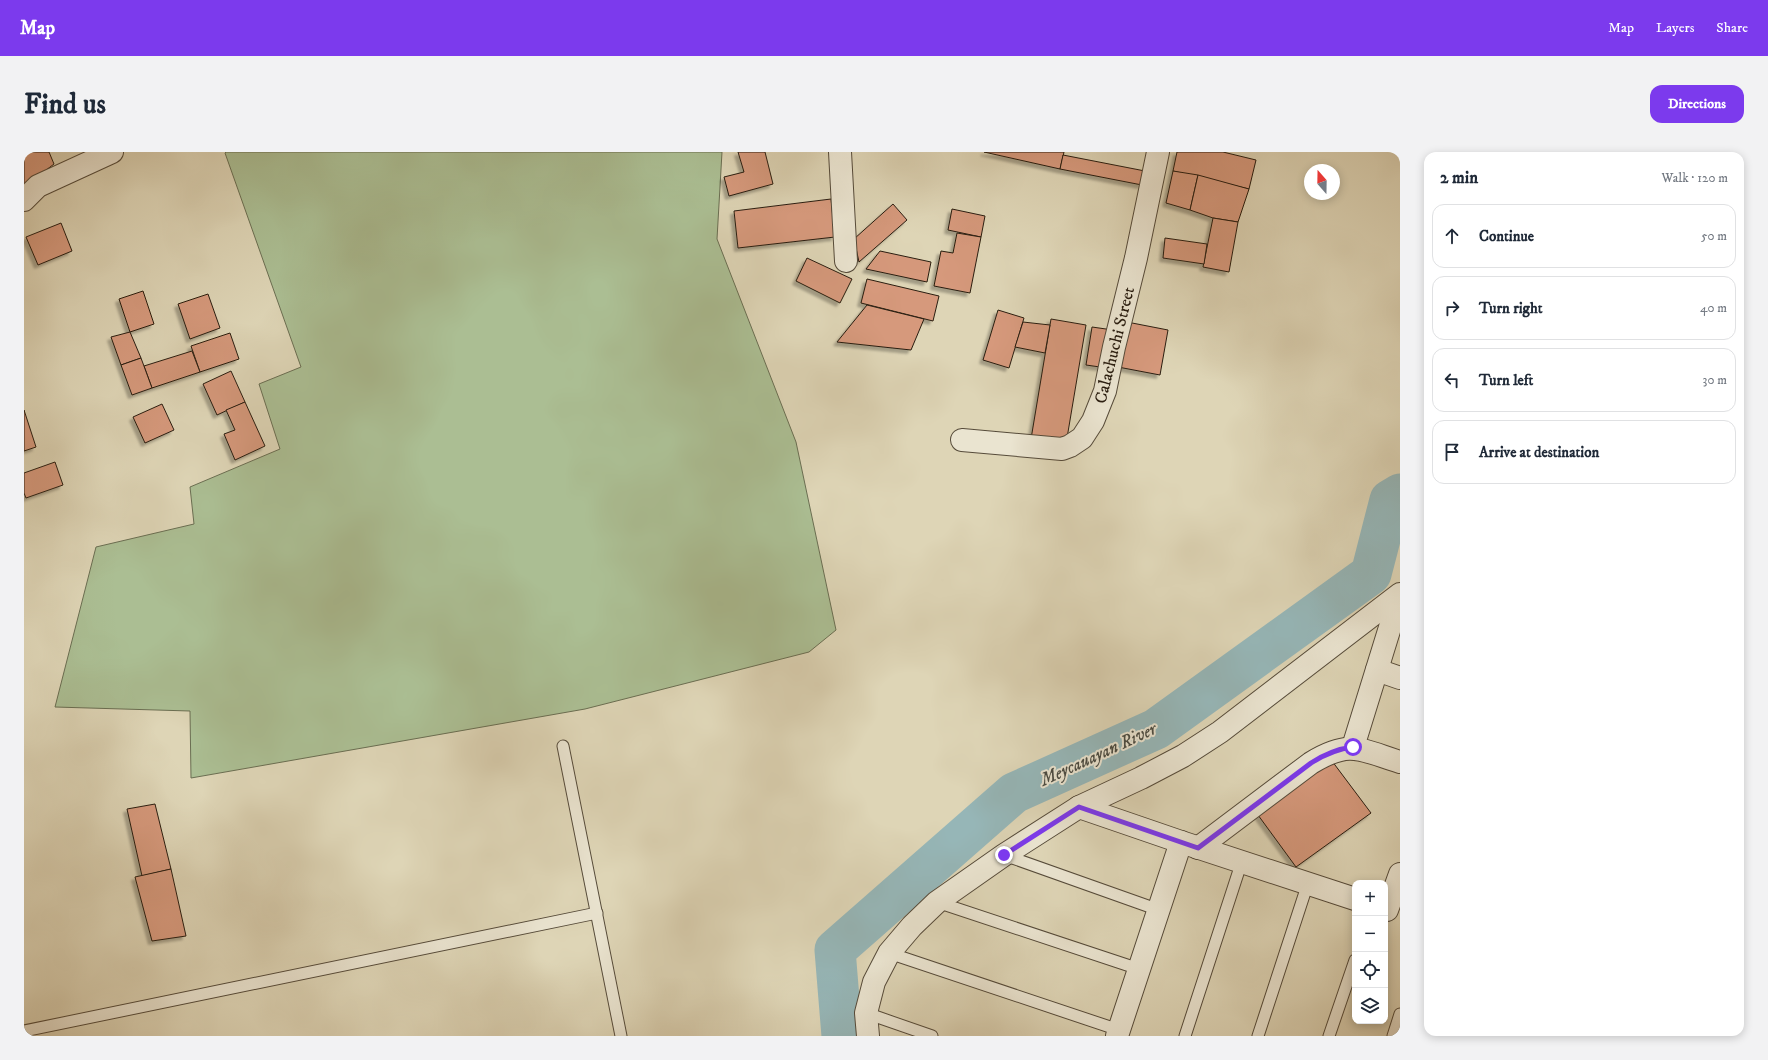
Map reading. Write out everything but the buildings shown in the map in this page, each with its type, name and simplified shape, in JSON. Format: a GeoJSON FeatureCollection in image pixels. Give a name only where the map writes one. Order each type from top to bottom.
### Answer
{"type":"FeatureCollection","features":[{"type":"Feature","properties":{"kind":"street"},"geometry":{"type":"LineString","coordinates":[[24,200],[38,186],[112,152]]}},
{"type":"Feature","properties":{"kind":"street"},"geometry":{"type":"LineString","coordinates":[[840,152],[846,261]]}},
{"type":"Feature","properties":{"kind":"street","name":"Calachuchi Street"},"geometry":{"type":"LineString","coordinates":[[962,440],[1062,449],[1070,446],[1082,438],[1093,421],[1105,391],[1114,347],[1136,258],[1158,152]]}},
{"type":"Feature","properties":{"kind":"street"},"geometry":{"type":"LineString","coordinates":[[1353,747],[1400,595]]}},
{"type":"Feature","properties":{"kind":"street"},"geometry":{"type":"LineString","coordinates":[[868,1036],[866,1013],[874,982],[889,953],[912,926],[937,902],[1004,855],[1079,807],[1141,778],[1183,756],[1220,732],[1400,595]]}},
{"type":"Feature","properties":{"kind":"street"},"geometry":{"type":"LineString","coordinates":[[1377,670],[1400,678]]}},
{"type":"Feature","properties":{"kind":"street"},"geometry":{"type":"LineString","coordinates":[[1118,1033],[1159,910],[1189,845],[1327,753],[1353,747],[1400,762]]}},
{"type":"Feature","properties":{"kind":"street"},"geometry":{"type":"LineString","coordinates":[[1079,807],[1189,845],[1352,898]]}},
{"type":"Feature","properties":{"kind":"street"},"geometry":{"type":"LineString","coordinates":[[1391,911],[1400,874]]}},
{"type":"Feature","properties":{"kind":"lane"},"geometry":{"type":"LineString","coordinates":[[563,746],[621,1036]]}},
{"type":"Feature","properties":{"kind":"lane"},"geometry":{"type":"LineString","coordinates":[[1004,855],[1159,910]]}},
{"type":"Feature","properties":{"kind":"lane"},"geometry":{"type":"LineString","coordinates":[[1185,1036],[1242,862]]}},
{"type":"Feature","properties":{"kind":"lane"},"geometry":{"type":"LineString","coordinates":[[1258,1036],[1308,884]]}},
{"type":"Feature","properties":{"kind":"lane"},"geometry":{"type":"LineString","coordinates":[[937,902],[1139,969]]}},
{"type":"Feature","properties":{"kind":"lane"},"geometry":{"type":"LineString","coordinates":[[24,1031],[597,913]]}},
{"type":"Feature","properties":{"kind":"lane"},"geometry":{"type":"LineString","coordinates":[[889,953],[1118,1033]]}},
{"type":"Feature","properties":{"kind":"lane"},"geometry":{"type":"LineString","coordinates":[[1329,1036],[1352,969]]}},
{"type":"Feature","properties":{"kind":"lane"},"geometry":{"type":"LineString","coordinates":[[866,1013],[932,1036]]}},
{"type":"Feature","properties":{"kind":"lane"},"geometry":{"type":"LineString","coordinates":[[1393,1036],[1400,1014]]}},
{"type":"Feature","properties":{"kind":"green space"},"geometry":{"type":"Polygon","coordinates":[[[722,152],[717,239],[796,442],[836,630],[809,652],[585,709],[191,778],[190,711],[55,707],[96,547],[194,524],[190,487],[280,449],[259,384],[301,367],[225,153],[722,152]]]}},
{"type":"Feature","properties":{"kind":"waterway","name":"Meycauayan River"},"geometry":{"type":"LineString","coordinates":[[842,1036],[835,950],[1014,793],[1156,729],[1371,574],[1390,500],[1400,494]]}},
{"type":"Feature","properties":{"kind":"route"},"geometry":{"type":"LineString","coordinates":[[1004,855],[1079,807],[1198,848],[1311,763],[1327,753],[1353,747]]}}]}
